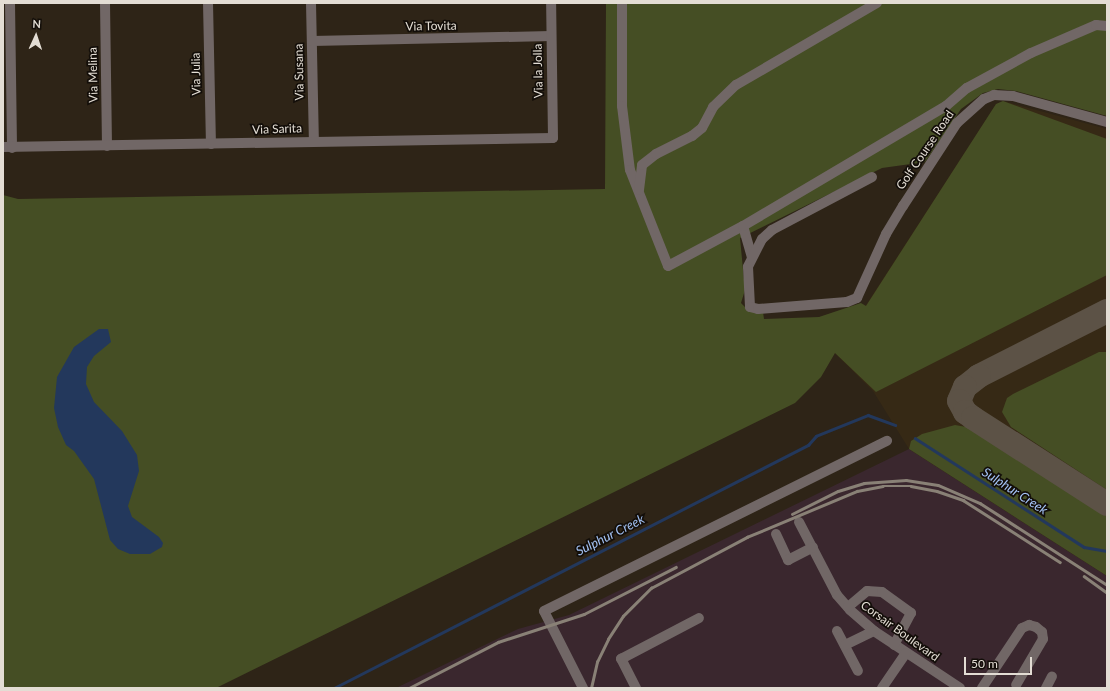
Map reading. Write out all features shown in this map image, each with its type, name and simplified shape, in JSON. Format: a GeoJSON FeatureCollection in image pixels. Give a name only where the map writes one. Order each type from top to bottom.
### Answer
{"type":"FeatureCollection","features":[{"type":"Feature","properties":{"kind":"street"},"geometry":{"type":"LineString","coordinates":[[8,148],[10,3]]}},
{"type":"Feature","properties":{"kind":"street","name":"Via Melina"},"geometry":{"type":"LineString","coordinates":[[105,3],[107,146]]}},
{"type":"Feature","properties":{"kind":"street","name":"Via Julia"},"geometry":{"type":"LineString","coordinates":[[208,3],[211,144]]}},
{"type":"Feature","properties":{"kind":"street","name":"Via Susana"},"geometry":{"type":"LineString","coordinates":[[311,3],[314,141]]}},
{"type":"Feature","properties":{"kind":"street","name":"Via la Jolla"},"geometry":{"type":"LineString","coordinates":[[551,3],[553,138]]}},
{"type":"Feature","properties":{"kind":"street"},"geometry":{"type":"LineString","coordinates":[[622,3],[622,106],[630,170],[668,266],[743,226],[946,106],[967,88],[1024,56],[1096,25],[1107,26]]}},
{"type":"Feature","properties":{"kind":"street"},"geometry":{"type":"LineString","coordinates":[[639,192],[642,165],[656,154],[692,136],[702,128],[714,107],[736,84],[877,3]]}},
{"type":"Feature","properties":{"kind":"street","name":"Via Tovita"},"geometry":{"type":"LineString","coordinates":[[312,41],[551,36]]}},
{"type":"Feature","properties":{"kind":"street","name":"Golf Course Road"},"geometry":{"type":"LineString","coordinates":[[752,257],[748,267],[748,301],[750,307],[758,309],[854,300],[862,291],[879,250],[903,206],[958,123],[984,99],[994,95],[1013,96],[1107,122]]}},
{"type":"Feature","properties":{"kind":"street","name":"Via Sarita"},"geometry":{"type":"LineString","coordinates":[[8,148],[314,141],[553,138]]}},
{"type":"Feature","properties":{"kind":"street"},"geometry":{"type":"LineString","coordinates":[[752,257],[762,239],[772,230],[872,177]]}},
{"type":"Feature","properties":{"kind":"street"},"geometry":{"type":"LineString","coordinates":[[743,226],[752,257]]}},
{"type":"Feature","properties":{"kind":"street"},"geometry":{"type":"LineString","coordinates":[[583,688],[544,611],[888,441]]}},
{"type":"Feature","properties":{"kind":"street","name":"Corsair Boulevard"},"geometry":{"type":"LineString","coordinates":[[800,522],[837,595],[848,607],[874,631],[960,688]]}},
{"type":"Feature","properties":{"kind":"street"},"geometry":{"type":"LineString","coordinates":[[776,534],[788,560],[812,547]]}},
{"type":"Feature","properties":{"kind":"street"},"geometry":{"type":"LineString","coordinates":[[848,607],[867,591],[882,592],[911,613],[894,645]]}},
{"type":"Feature","properties":{"kind":"street"},"geometry":{"type":"LineString","coordinates":[[636,688],[621,659],[699,618]]}},
{"type":"Feature","properties":{"kind":"street"},"geometry":{"type":"LineString","coordinates":[[982,688],[1022,628],[1029,625],[1036,627],[1042,632],[1042,640],[1016,687]]}},
{"type":"Feature","properties":{"kind":"street"},"geometry":{"type":"LineString","coordinates":[[837,630],[858,671]]}},
{"type":"Feature","properties":{"kind":"street"},"geometry":{"type":"LineString","coordinates":[[844,645],[874,631]]}},
{"type":"Feature","properties":{"kind":"street"},"geometry":{"type":"LineString","coordinates":[[882,688],[906,653]]}},
{"type":"Feature","properties":{"kind":"street"},"geometry":{"type":"LineString","coordinates":[[1046,688],[1052,676]]}},
{"type":"Feature","properties":{"kind":"shaded area"},"geometry":{"type":"Polygon","coordinates":[[[1003,101],[1107,129],[1107,576],[909,449],[873,391],[835,353],[996,104],[1003,101]]]}},
{"type":"Feature","properties":{"kind":"shaded area"},"geometry":{"type":"Polygon","coordinates":[[[909,449],[1107,576],[1107,688],[396,688],[518,629],[569,615],[909,449]]]}},
{"type":"Feature","properties":{"kind":"green space"},"geometry":{"type":"Polygon","coordinates":[[[606,3],[1107,3],[1107,116],[1016,91],[998,89],[983,93],[961,109],[925,162],[882,168],[740,238],[745,290],[741,303],[748,310],[763,312],[764,319],[819,317],[861,303],[866,306],[996,104],[1003,101],[1107,139],[1107,275],[876,392],[835,353],[821,377],[795,403],[216,688],[3,688],[3,195],[18,199],[605,189],[606,3]]]}},
{"type":"Feature","properties":{"kind":"green space"},"geometry":{"type":"Polygon","coordinates":[[[1099,352],[1107,352],[1107,490],[1011,427],[1002,412],[1007,398],[1013,394],[1099,352]]]}},
{"type":"Feature","properties":{"kind":"green space"},"geometry":{"type":"Polygon","coordinates":[[[955,425],[972,428],[1107,516],[1107,576],[909,449],[911,441],[922,434],[955,425]]]}},
{"type":"Feature","properties":{"kind":"water"},"geometry":{"type":"Polygon","coordinates":[[[99,329],[108,329],[111,342],[94,356],[87,367],[86,384],[94,402],[122,431],[137,455],[139,471],[128,506],[132,517],[159,537],[163,543],[162,547],[150,554],[130,554],[118,549],[110,540],[94,479],[74,451],[66,445],[58,427],[54,408],[57,377],[74,347],[99,329]]]}},
{"type":"Feature","properties":{"kind":"waterway","name":"Sulphur Creek"},"geometry":{"type":"LineString","coordinates":[[334,688],[808,445],[816,436],[868,415],[895,425]]}},
{"type":"Feature","properties":{"kind":"waterway","name":"Sulphur Creek"},"geometry":{"type":"LineString","coordinates":[[915,438],[1084,547],[1107,551]]}},
{"type":"Feature","properties":{"kind":"taxiway"},"geometry":{"type":"LineString","coordinates":[[1107,311],[979,376],[965,387],[959,401],[965,412],[973,418],[1107,504]]}},
{"type":"Feature","properties":{"kind":"railway"},"geometry":{"type":"LineString","coordinates":[[792,514],[838,491],[864,483],[906,480],[938,485],[980,503],[1107,585]]}},
{"type":"Feature","properties":{"kind":"railway"},"geometry":{"type":"LineString","coordinates":[[591,688],[597,662],[608,639],[623,616],[651,588],[747,537],[857,491],[883,486],[911,486],[937,491],[963,500],[1060,562]]}},
{"type":"Feature","properties":{"kind":"railway"},"geometry":{"type":"LineString","coordinates":[[409,688],[498,642],[584,614],[676,567]]}},
{"type":"Feature","properties":{"kind":"railway"},"geometry":{"type":"LineString","coordinates":[[1084,576],[1107,593]]}}]}
